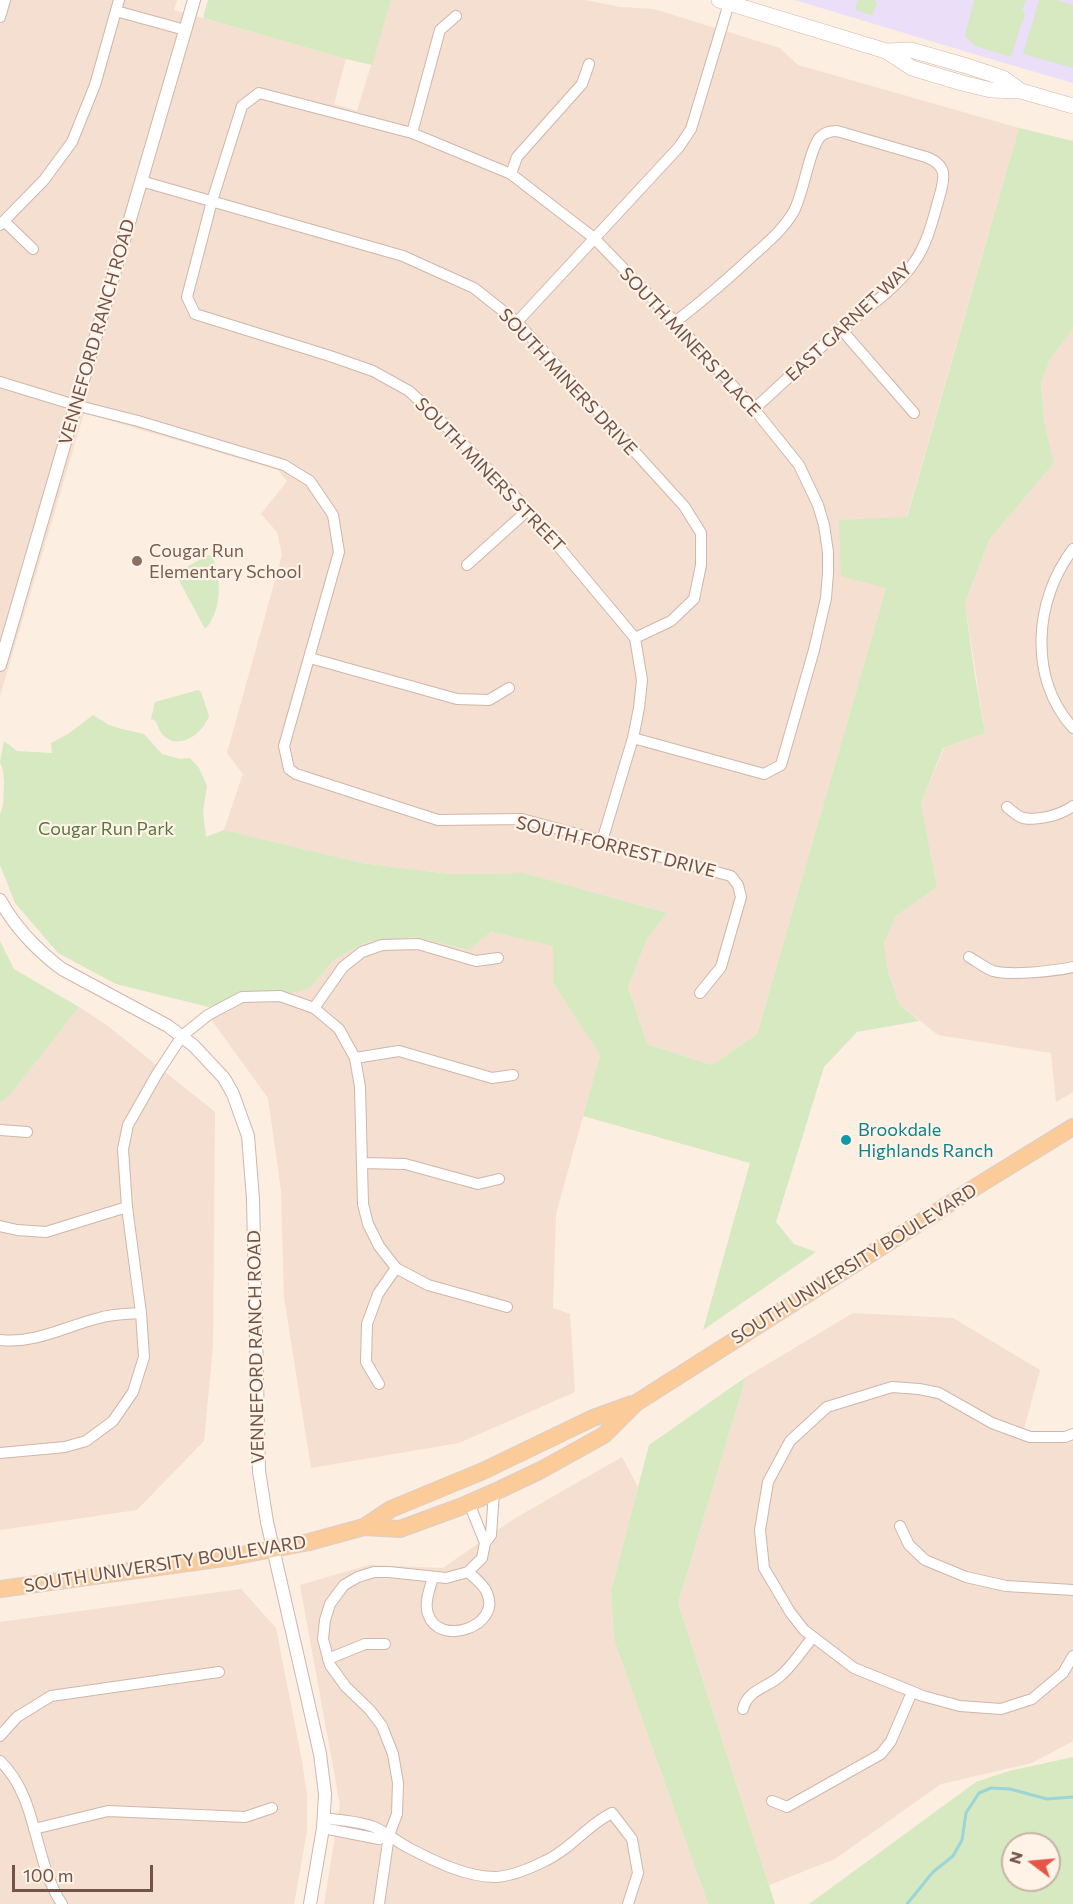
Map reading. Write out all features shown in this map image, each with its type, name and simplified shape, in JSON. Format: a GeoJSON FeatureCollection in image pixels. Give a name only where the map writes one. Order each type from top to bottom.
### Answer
{"type":"FeatureCollection","features":[{"type":"Feature","properties":{"kind":"main road"},"geometry":{"type":"LineString","coordinates":[[726,1],[886,51],[911,50],[974,68],[1003,78],[1021,92],[1073,106]]}},
{"type":"Feature","properties":{"kind":"main road","name":"SOUTH UNIVERSITY BOULEVARD"},"geometry":{"type":"LineString","coordinates":[[364,1527],[399,1529],[469,1503],[541,1470],[604,1435],[636,1403],[1073,1127]]}},
{"type":"Feature","properties":{"kind":"main road","name":"SOUTH UNIVERSITY BOULEVARD"},"geometry":{"type":"LineString","coordinates":[[0,1589],[231,1557],[309,1542],[364,1527],[391,1509],[483,1471],[593,1418],[636,1403]]}},
{"type":"Feature","properties":{"kind":"main road"},"geometry":{"type":"LineString","coordinates":[[469,1503],[468,1495],[472,1488],[541,1457],[567,1432]]}},
{"type":"Feature","properties":{"kind":"street"},"geometry":{"type":"LineString","coordinates":[[0,17],[5,0]]}},
{"type":"Feature","properties":{"kind":"street","name":"VENNEFORD RANCH ROAD"},"geometry":{"type":"LineString","coordinates":[[0,665],[4,636],[75,405],[194,0]]}},
{"type":"Feature","properties":{"kind":"street"},"geometry":{"type":"LineString","coordinates":[[517,322],[679,147],[691,129],[726,1]]}},
{"type":"Feature","properties":{"kind":"street"},"geometry":{"type":"LineString","coordinates":[[33,249],[2,223],[44,180],[72,142],[94,85],[118,5],[185,30]]}},
{"type":"Feature","properties":{"kind":"street"},"geometry":{"type":"LineString","coordinates":[[412,133],[440,30],[456,16]]}},
{"type":"Feature","properties":{"kind":"street"},"geometry":{"type":"LineString","coordinates":[[511,174],[517,157],[582,84],[589,64]]}},
{"type":"Feature","properties":{"kind":"street","name":"SOUTH MINERS PLACE"},"geometry":{"type":"LineString","coordinates":[[212,201],[242,106],[259,93],[412,133],[511,174],[594,238],[754,409],[799,465],[818,505],[824,525],[828,552],[826,598],[814,650],[781,765],[764,774],[633,738]]}},
{"type":"Feature","properties":{"kind":"street","name":"EAST GARNET WAY"},"geometry":{"type":"LineString","coordinates":[[675,322],[784,227],[801,194],[816,145],[820,137],[828,131],[837,131],[935,160],[941,165],[943,185],[928,235],[914,263],[905,274],[754,409]]}},
{"type":"Feature","properties":{"kind":"street","name":"SOUTH MINERS DRIVE"},"geometry":{"type":"LineString","coordinates":[[141,181],[403,256],[474,288],[517,322],[684,506],[701,533],[701,565],[694,599],[671,621],[635,638]]}},
{"type":"Feature","properties":{"kind":"street","name":"SOUTH MINERS STREET"},"geometry":{"type":"LineString","coordinates":[[212,201],[187,297],[195,314],[373,371],[409,391],[528,510],[635,638]]}},
{"type":"Feature","properties":{"kind":"street"},"geometry":{"type":"LineString","coordinates":[[841,329],[914,413]]}},
{"type":"Feature","properties":{"kind":"street","name":"SOUTH FORREST DRIVE"},"geometry":{"type":"LineString","coordinates":[[0,382],[75,405],[138,420],[284,465],[310,481],[333,515],[339,552],[284,746],[289,769],[296,774],[438,820],[522,819],[730,876],[738,885],[741,897],[721,967],[700,993]]}},
{"type":"Feature","properties":{"kind":"street"},"geometry":{"type":"LineString","coordinates":[[467,565],[528,510]]}},
{"type":"Feature","properties":{"kind":"street"},"geometry":{"type":"LineString","coordinates":[[1073,549],[1053,582],[1046,604],[1041,642],[1042,663],[1048,683],[1057,704],[1073,728]]}},
{"type":"Feature","properties":{"kind":"street"},"geometry":{"type":"LineString","coordinates":[[602,841],[633,738],[642,680],[635,638]]}},
{"type":"Feature","properties":{"kind":"street"},"geometry":{"type":"LineString","coordinates":[[310,658],[457,699],[489,700],[509,688]]}},
{"type":"Feature","properties":{"kind":"street"},"geometry":{"type":"LineString","coordinates":[[1007,807],[1021,818],[1040,818],[1063,812],[1073,806]]}},
{"type":"Feature","properties":{"kind":"street","name":"VENNEFORD RANCH ROAD"},"geometry":{"type":"LineString","coordinates":[[0,900],[15,923],[51,961],[182,1036],[211,1063],[234,1094],[248,1136],[253,1199],[259,1471],[267,1522],[320,1754],[325,1794],[323,1823],[310,1904]]}},
{"type":"Feature","properties":{"kind":"street"},"geometry":{"type":"LineString","coordinates":[[314,1008],[343,966],[362,952],[382,945],[418,944],[476,961],[498,958]]}},
{"type":"Feature","properties":{"kind":"street"},"geometry":{"type":"LineString","coordinates":[[969,957],[993,971],[1011,973],[1063,970],[1073,967]]}},
{"type":"Feature","properties":{"kind":"street"},"geometry":{"type":"LineString","coordinates":[[0,1453],[65,1447],[86,1441],[113,1421],[133,1392],[144,1357],[141,1313],[127,1207],[123,1149],[128,1125],[182,1036],[208,1015],[242,997],[280,996],[314,1008],[339,1029],[355,1058],[360,1087],[363,1204],[368,1224],[379,1246],[396,1268],[428,1285],[507,1307]]}},
{"type":"Feature","properties":{"kind":"street"},"geometry":{"type":"LineString","coordinates":[[355,1058],[399,1051],[492,1078],[513,1075]]}},
{"type":"Feature","properties":{"kind":"street"},"geometry":{"type":"LineString","coordinates":[[0,1130],[27,1132]]}},
{"type":"Feature","properties":{"kind":"street"},"geometry":{"type":"LineString","coordinates":[[362,1163],[405,1164],[478,1185],[499,1179]]}},
{"type":"Feature","properties":{"kind":"street"},"geometry":{"type":"LineString","coordinates":[[0,1226],[46,1232],[127,1207]]}},
{"type":"Feature","properties":{"kind":"street"},"geometry":{"type":"LineString","coordinates":[[379,1384],[366,1362],[367,1324],[378,1294],[396,1268]]}},
{"type":"Feature","properties":{"kind":"street"},"geometry":{"type":"LineString","coordinates":[[0,1340],[12,1341],[48,1336],[100,1317],[141,1313]]}},
{"type":"Feature","properties":{"kind":"street"},"geometry":{"type":"LineString","coordinates":[[1073,1434],[1065,1437],[1030,1437],[992,1423],[939,1393],[892,1387],[827,1407],[790,1441],[768,1482],[760,1530],[764,1568],[790,1611],[804,1629],[854,1668],[912,1692],[960,1706],[1001,1709],[1032,1699],[1063,1673],[1073,1656]]}},
{"type":"Feature","properties":{"kind":"street"},"geometry":{"type":"LineString","coordinates":[[379,1904],[389,1835],[397,1814],[398,1783],[393,1754],[382,1726],[338,1677],[328,1659],[323,1639],[325,1620],[330,1604],[344,1585],[358,1577],[374,1572],[389,1572],[446,1578],[468,1572],[482,1558],[485,1543],[492,1535],[494,1492]]}},
{"type":"Feature","properties":{"kind":"street"},"geometry":{"type":"LineString","coordinates":[[469,1503],[485,1543]]}},
{"type":"Feature","properties":{"kind":"street"},"geometry":{"type":"LineString","coordinates":[[900,1526],[909,1545],[925,1560],[966,1577],[1006,1586],[1073,1590]]}},
{"type":"Feature","properties":{"kind":"street"},"geometry":{"type":"LineString","coordinates":[[433,1578],[427,1612],[432,1622],[439,1628],[458,1631],[476,1625],[483,1619],[488,1609],[489,1597],[486,1590],[468,1572]]}},
{"type":"Feature","properties":{"kind":"street"},"geometry":{"type":"LineString","coordinates":[[742,1709],[744,1702],[758,1689],[778,1678],[813,1637]]}},
{"type":"Feature","properties":{"kind":"street"},"geometry":{"type":"LineString","coordinates":[[328,1659],[365,1644],[385,1644]]}},
{"type":"Feature","properties":{"kind":"street"},"geometry":{"type":"LineString","coordinates":[[0,1736],[17,1717],[51,1696],[219,1672]]}},
{"type":"Feature","properties":{"kind":"street"},"geometry":{"type":"LineString","coordinates":[[771,1801],[787,1807],[881,1754],[891,1741],[912,1692]]}},
{"type":"Feature","properties":{"kind":"street"},"geometry":{"type":"LineString","coordinates":[[0,1761],[15,1780],[24,1799],[50,1882],[62,1904]]}},
{"type":"Feature","properties":{"kind":"street"},"geometry":{"type":"LineString","coordinates":[[34,1829],[108,1811],[245,1817],[272,1808]]}},
{"type":"Feature","properties":{"kind":"street"},"geometry":{"type":"LineString","coordinates":[[323,1823],[373,1827],[451,1868],[477,1875],[498,1877],[546,1861],[575,1843],[599,1820],[612,1814],[632,1839],[638,1873],[628,1904]]}},
{"type":"Feature","properties":{"kind":"shaded area"},"geometry":{"type":"Polygon","coordinates":[[[0,0],[177,0],[174,10],[346,59],[334,104],[357,111],[391,0],[585,0],[620,7],[654,9],[780,48],[798,65],[1019,128],[757,1034],[712,1065],[647,1044],[628,987],[647,939],[667,913],[524,873],[450,874],[362,863],[224,830],[243,774],[227,753],[282,555],[277,532],[261,514],[287,481],[278,470],[84,413],[0,696],[0,0]]]}},
{"type":"Feature","properties":{"kind":"shaded area"},"geometry":{"type":"Polygon","coordinates":[[[795,0],[1073,0],[1073,83],[967,52],[795,0]]]}},
{"type":"Feature","properties":{"kind":"shaded area"},"geometry":{"type":"Polygon","coordinates":[[[1073,330],[1073,1092],[1056,1102],[1051,1053],[938,1035],[899,1004],[888,971],[884,943],[896,916],[937,887],[921,803],[944,748],[985,733],[965,603],[989,540],[1054,463],[1044,421],[1041,383],[1050,359],[1073,330]]]}},
{"type":"Feature","properties":{"kind":"shaded area"},"geometry":{"type":"Polygon","coordinates":[[[491,932],[553,946],[553,983],[600,1055],[556,1214],[553,1308],[570,1314],[575,1392],[459,1443],[311,1468],[284,1297],[281,1190],[268,1098],[208,1015],[242,997],[310,988],[334,960],[366,942],[415,937],[468,950],[491,932]]]}},
{"type":"Feature","properties":{"kind":"shaded area"},"geometry":{"type":"Polygon","coordinates":[[[79,1007],[108,1026],[215,1112],[213,1346],[204,1441],[137,1510],[0,1530],[0,1103],[11,1094],[79,1007]]]}},
{"type":"Feature","properties":{"kind":"shaded area"},"geometry":{"type":"Polygon","coordinates":[[[853,1313],[953,1318],[1040,1370],[1021,1440],[1073,1442],[1073,1741],[1032,1763],[941,1784],[835,1859],[769,1885],[678,1603],[746,1377],[853,1313]]]}},
{"type":"Feature","properties":{"kind":"shaded area"},"geometry":{"type":"Polygon","coordinates":[[[622,1457],[638,1487],[611,1591],[614,1640],[708,1904],[324,1904],[340,1805],[300,1585],[369,1565],[443,1568],[512,1520],[622,1457]]]}},
{"type":"Feature","properties":{"kind":"shaded area"},"geometry":{"type":"Polygon","coordinates":[[[241,1589],[276,1628],[302,1761],[307,1795],[307,1831],[294,1904],[0,1904],[0,1622],[241,1589]]]}},
{"type":"Feature","properties":{"kind":"green space"},"geometry":{"type":"Polygon","coordinates":[[[208,0],[391,0],[372,65],[203,18],[208,0]]]}},
{"type":"Feature","properties":{"kind":"green space"},"geometry":{"type":"Polygon","coordinates":[[[858,0],[877,2],[873,14],[856,10],[858,0]]]}},
{"type":"Feature","properties":{"kind":"green space"},"geometry":{"type":"Polygon","coordinates":[[[974,0],[1026,0],[1022,10],[1025,15],[1011,57],[975,46],[965,36],[974,0]]]}},
{"type":"Feature","properties":{"kind":"green space"},"geometry":{"type":"Polygon","coordinates":[[[1039,0],[1056,0],[1073,5],[1073,68],[1023,54],[1039,0]]]}},
{"type":"Feature","properties":{"kind":"green space","name":"Cougar Run Park"},"geometry":{"type":"Polygon","coordinates":[[[1019,128],[1073,141],[1073,330],[1050,359],[1041,383],[1044,421],[1054,463],[989,540],[965,603],[985,733],[943,748],[921,803],[937,887],[896,916],[884,943],[888,971],[899,1004],[919,1021],[857,1032],[824,1067],[776,1222],[794,1244],[816,1252],[703,1330],[750,1163],[583,1116],[600,1055],[553,983],[553,946],[491,932],[468,950],[415,937],[366,942],[334,960],[310,988],[280,996],[242,997],[209,1007],[116,984],[58,953],[15,903],[0,865],[0,815],[4,782],[0,762],[4,741],[17,751],[52,753],[51,743],[68,734],[93,715],[109,725],[144,734],[162,754],[180,759],[190,758],[199,768],[207,786],[203,811],[206,837],[224,830],[362,863],[450,874],[524,873],[667,913],[647,939],[628,987],[647,1044],[712,1065],[757,1034],[886,588],[841,576],[839,520],[907,517],[1019,128]]]}},
{"type":"Feature","properties":{"kind":"green space"},"geometry":{"type":"Polygon","coordinates":[[[209,555],[212,556],[218,574],[219,594],[215,612],[206,628],[175,573],[209,555]]]}},
{"type":"Feature","properties":{"kind":"green space"},"geometry":{"type":"Polygon","coordinates":[[[198,690],[201,692],[209,716],[204,725],[198,733],[182,741],[167,738],[160,732],[156,721],[151,719],[155,702],[198,690]]]}},
{"type":"Feature","properties":{"kind":"green space"},"geometry":{"type":"Polygon","coordinates":[[[0,941],[14,969],[79,1007],[11,1094],[0,1103],[0,941]]]}},
{"type":"Feature","properties":{"kind":"green space"},"geometry":{"type":"Polygon","coordinates":[[[746,1377],[678,1603],[775,1904],[708,1904],[614,1640],[611,1591],[649,1445],[746,1377]]]}},
{"type":"Feature","properties":{"kind":"green space"},"geometry":{"type":"Polygon","coordinates":[[[1073,1757],[1073,1904],[809,1904],[976,1782],[1009,1771],[1073,1757]]]}},
{"type":"Feature","properties":{"kind":"waterway"},"geometry":{"type":"LineString","coordinates":[[907,1904],[933,1872],[953,1856],[962,1840],[966,1813],[979,1793],[991,1788],[1010,1789],[1047,1799],[1073,1797]]}},
{"type":"Feature","properties":{"kind":"place","name":"Cougar Run Elementary School"},"geometry":{"type":"Point","coordinates":[137,561]}},
{"type":"Feature","properties":{"kind":"place","name":"Brookdale Highlands Ranch"},"geometry":{"type":"Point","coordinates":[846,1140]}}]}
